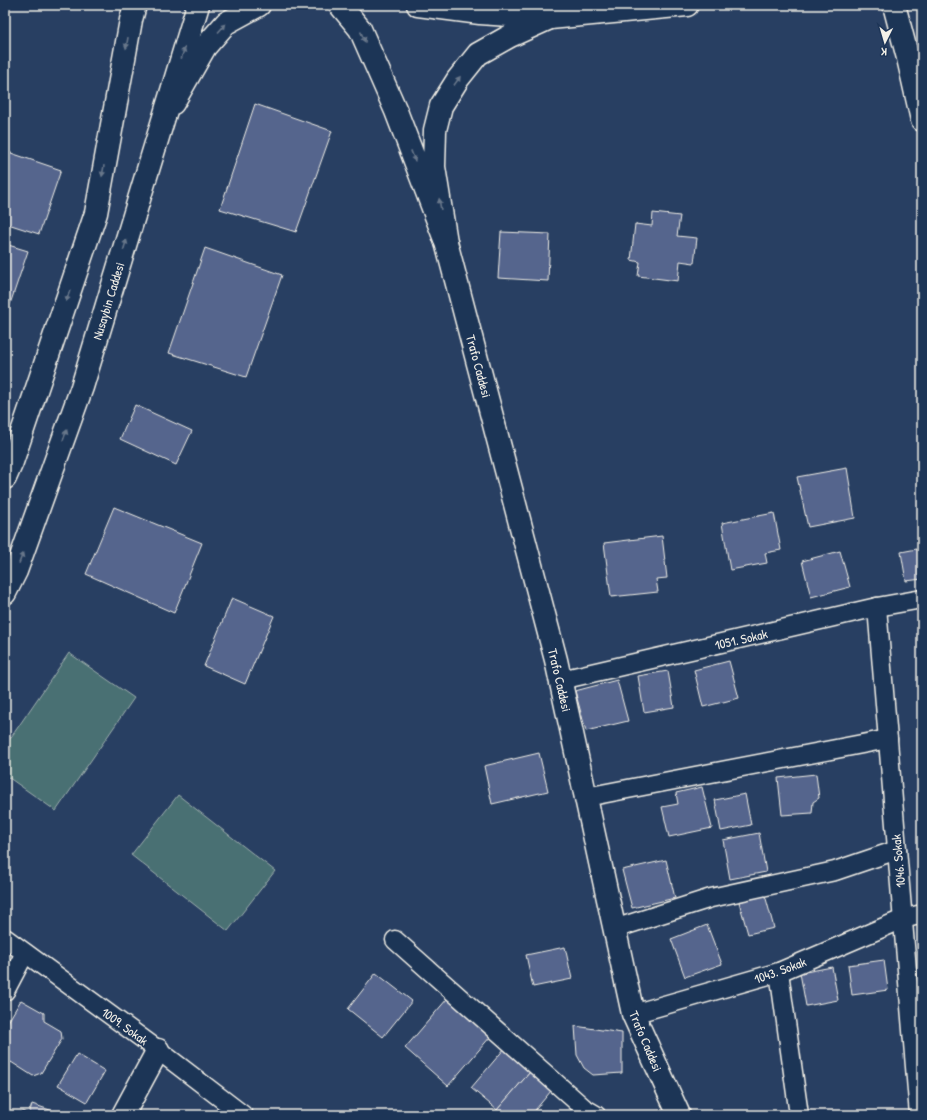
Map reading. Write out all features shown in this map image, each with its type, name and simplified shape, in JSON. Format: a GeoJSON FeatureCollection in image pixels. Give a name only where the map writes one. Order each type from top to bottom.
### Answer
{"type":"FeatureCollection","features":[{"type":"Feature","properties":{"kind":"street","name":"Nusaybin Caddesi"},"geometry":{"type":"LineString","coordinates":[[5,593],[16,571],[82,388],[198,5]]}},
{"type":"Feature","properties":{"kind":"street"},"geometry":{"type":"LineString","coordinates":[[163,120],[205,47],[226,23],[259,5]]}},
{"type":"Feature","properties":{"kind":"street"},"geometry":{"type":"LineString","coordinates":[[340,5],[360,30],[366,43],[396,111],[446,242]]}},
{"type":"Feature","properties":{"kind":"street"},"geometry":{"type":"LineString","coordinates":[[418,5],[480,13],[550,18],[687,5]]}},
{"type":"Feature","properties":{"kind":"street"},"geometry":{"type":"LineString","coordinates":[[894,5],[922,120]]}},
{"type":"Feature","properties":{"kind":"street"},"geometry":{"type":"LineString","coordinates":[[5,478],[12,462],[96,213],[133,10]]}},
{"type":"Feature","properties":{"kind":"street"},"geometry":{"type":"LineString","coordinates":[[446,242],[434,167],[435,130],[441,106],[458,79],[478,54],[510,36],[550,18]]}},
{"type":"Feature","properties":{"kind":"street","name":"Trafo Caddesi"},"geometry":{"type":"LineString","coordinates":[[446,242],[561,680],[633,1014],[679,1115]]}},
{"type":"Feature","properties":{"kind":"street","name":"1051. Sokak"},"geometry":{"type":"LineString","coordinates":[[561,680],[922,599]]}},
{"type":"Feature","properties":{"kind":"street","name":"1046. Sokak"},"geometry":{"type":"LineString","coordinates":[[877,608],[919,1115]]}},
{"type":"Feature","properties":{"kind":"street"},"geometry":{"type":"LineString","coordinates":[[586,797],[888,739]]}},
{"type":"Feature","properties":{"kind":"street"},"geometry":{"type":"LineString","coordinates":[[614,928],[711,898],[835,871],[897,850]]}},
{"type":"Feature","properties":{"kind":"street","name":"1043. Sokak"},"geometry":{"type":"LineString","coordinates":[[633,1014],[780,972],[903,919],[922,914]]}},
{"type":"Feature","properties":{"kind":"street","name":"1009. Sokak"},"geometry":{"type":"LineString","coordinates":[[5,938],[158,1050],[243,1115]]}},
{"type":"Feature","properties":{"kind":"street"},"geometry":{"type":"LineString","coordinates":[[395,940],[584,1108],[596,1115]]}},
{"type":"Feature","properties":{"kind":"street"},"geometry":{"type":"LineString","coordinates":[[5,991],[24,953]]}},
{"type":"Feature","properties":{"kind":"street"},"geometry":{"type":"LineString","coordinates":[[780,972],[799,1115]]}},
{"type":"Feature","properties":{"kind":"street"},"geometry":{"type":"LineString","coordinates":[[123,1115],[158,1050]]}},
{"type":"Feature","properties":{"kind":"green space"},"geometry":{"type":"Polygon","coordinates":[[[69,653],[134,698],[56,811],[5,775],[5,746],[69,653]]]}},
{"type":"Feature","properties":{"kind":"green space"},"geometry":{"type":"Polygon","coordinates":[[[178,795],[275,871],[228,931],[131,855],[178,795]]]}},
{"type":"Feature","properties":{"kind":"building"},"geometry":{"type":"Polygon","coordinates":[[[255,104],[332,131],[296,232],[220,209],[255,104]]]}},
{"type":"Feature","properties":{"kind":"building"},"geometry":{"type":"Polygon","coordinates":[[[5,151],[61,170],[39,234],[5,223],[5,151]]]}},
{"type":"Feature","properties":{"kind":"building"},"geometry":{"type":"Polygon","coordinates":[[[653,213],[680,216],[677,236],[697,238],[694,263],[680,261],[678,281],[638,276],[640,262],[631,260],[635,224],[652,226],[653,213]]]}},
{"type":"Feature","properties":{"kind":"building"},"geometry":{"type":"Polygon","coordinates":[[[501,232],[550,234],[548,281],[498,278],[501,232]]]}},
{"type":"Feature","properties":{"kind":"building"},"geometry":{"type":"Polygon","coordinates":[[[5,244],[28,251],[6,316],[5,316],[5,244]]]}},
{"type":"Feature","properties":{"kind":"building"},"geometry":{"type":"Polygon","coordinates":[[[205,248],[282,275],[246,377],[169,353],[205,248]]]}},
{"type":"Feature","properties":{"kind":"building"},"geometry":{"type":"Polygon","coordinates":[[[135,405],[192,431],[176,465],[120,439],[135,405]]]}},
{"type":"Feature","properties":{"kind":"building"},"geometry":{"type":"Polygon","coordinates":[[[847,468],[855,518],[808,527],[797,477],[847,468]]]}},
{"type":"Feature","properties":{"kind":"building"},"geometry":{"type":"Polygon","coordinates":[[[114,507],[202,543],[174,613],[86,574],[114,507]]]}},
{"type":"Feature","properties":{"kind":"building"},"geometry":{"type":"Polygon","coordinates":[[[774,513],[781,550],[765,553],[767,563],[730,570],[722,523],[774,513]]]}},
{"type":"Feature","properties":{"kind":"building"},"geometry":{"type":"Polygon","coordinates":[[[662,536],[667,578],[656,579],[658,592],[611,597],[604,543],[662,536]]]}},
{"type":"Feature","properties":{"kind":"building"},"geometry":{"type":"Polygon","coordinates":[[[922,548],[922,579],[906,581],[901,552],[922,548]]]}},
{"type":"Feature","properties":{"kind":"building"},"geometry":{"type":"Polygon","coordinates":[[[840,551],[850,587],[811,597],[802,561],[840,551]]]}},
{"type":"Feature","properties":{"kind":"building"},"geometry":{"type":"Polygon","coordinates":[[[232,598],[274,616],[245,684],[204,666],[232,598]]]}},
{"type":"Feature","properties":{"kind":"building"},"geometry":{"type":"Polygon","coordinates":[[[729,661],[739,698],[703,707],[694,670],[729,661]]]}},
{"type":"Feature","properties":{"kind":"building"},"geometry":{"type":"Polygon","coordinates":[[[668,671],[674,707],[644,712],[638,676],[668,671]]]}},
{"type":"Feature","properties":{"kind":"building"},"geometry":{"type":"Polygon","coordinates":[[[617,680],[628,721],[586,731],[575,691],[617,680]]]}},
{"type":"Feature","properties":{"kind":"building"},"geometry":{"type":"Polygon","coordinates":[[[539,753],[548,791],[492,804],[484,766],[539,753]]]}},
{"type":"Feature","properties":{"kind":"building"},"geometry":{"type":"Polygon","coordinates":[[[816,774],[819,798],[813,802],[812,813],[782,815],[778,778],[816,774]]]}},
{"type":"Feature","properties":{"kind":"building"},"geometry":{"type":"Polygon","coordinates":[[[702,787],[712,828],[669,837],[662,807],[678,804],[676,793],[702,787]]]}},
{"type":"Feature","properties":{"kind":"building"},"geometry":{"type":"Polygon","coordinates":[[[745,794],[751,825],[721,831],[715,800],[745,794]]]}},
{"type":"Feature","properties":{"kind":"building"},"geometry":{"type":"Polygon","coordinates":[[[759,833],[766,872],[730,879],[723,840],[759,833]]]}},
{"type":"Feature","properties":{"kind":"building"},"geometry":{"type":"Polygon","coordinates":[[[666,860],[675,898],[632,908],[622,870],[666,860]]]}},
{"type":"Feature","properties":{"kind":"building"},"geometry":{"type":"Polygon","coordinates":[[[765,895],[774,928],[748,934],[739,902],[765,895]]]}},
{"type":"Feature","properties":{"kind":"building"},"geometry":{"type":"Polygon","coordinates":[[[707,925],[722,964],[685,977],[671,939],[707,925]]]}},
{"type":"Feature","properties":{"kind":"building"},"geometry":{"type":"Polygon","coordinates":[[[565,947],[572,979],[533,987],[526,955],[565,947]]]}},
{"type":"Feature","properties":{"kind":"building"},"geometry":{"type":"Polygon","coordinates":[[[884,960],[888,990],[852,995],[848,965],[884,960]]]}},
{"type":"Feature","properties":{"kind":"building"},"geometry":{"type":"Polygon","coordinates":[[[832,967],[838,1000],[806,1006],[800,973],[832,967]]]}},
{"type":"Feature","properties":{"kind":"building"},"geometry":{"type":"Polygon","coordinates":[[[376,973],[412,1001],[383,1037],[348,1009],[376,973]]]}},
{"type":"Feature","properties":{"kind":"building"},"geometry":{"type":"Polygon","coordinates":[[[447,999],[491,1036],[448,1086],[405,1048],[447,999]]]}},
{"type":"Feature","properties":{"kind":"building"},"geometry":{"type":"Polygon","coordinates":[[[21,1000],[44,1013],[44,1021],[61,1031],[62,1039],[41,1073],[33,1076],[11,1062],[7,1066],[5,1065],[5,1027],[21,1000]]]}},
{"type":"Feature","properties":{"kind":"building"},"geometry":{"type":"Polygon","coordinates":[[[575,1026],[622,1033],[622,1073],[593,1075],[584,1068],[577,1055],[575,1026]]]}},
{"type":"Feature","properties":{"kind":"building"},"geometry":{"type":"Polygon","coordinates":[[[505,1048],[531,1071],[497,1110],[471,1088],[505,1048]]]}},
{"type":"Feature","properties":{"kind":"building"},"geometry":{"type":"Polygon","coordinates":[[[77,1054],[105,1071],[87,1102],[58,1085],[77,1054]]]}},
{"type":"Feature","properties":{"kind":"building"},"geometry":{"type":"Polygon","coordinates":[[[531,1071],[551,1091],[531,1115],[502,1115],[497,1110],[531,1071]]]}},
{"type":"Feature","properties":{"kind":"building"},"geometry":{"type":"Polygon","coordinates":[[[32,1104],[65,1115],[20,1115],[22,1111],[29,1114],[32,1104]]]}}]}
